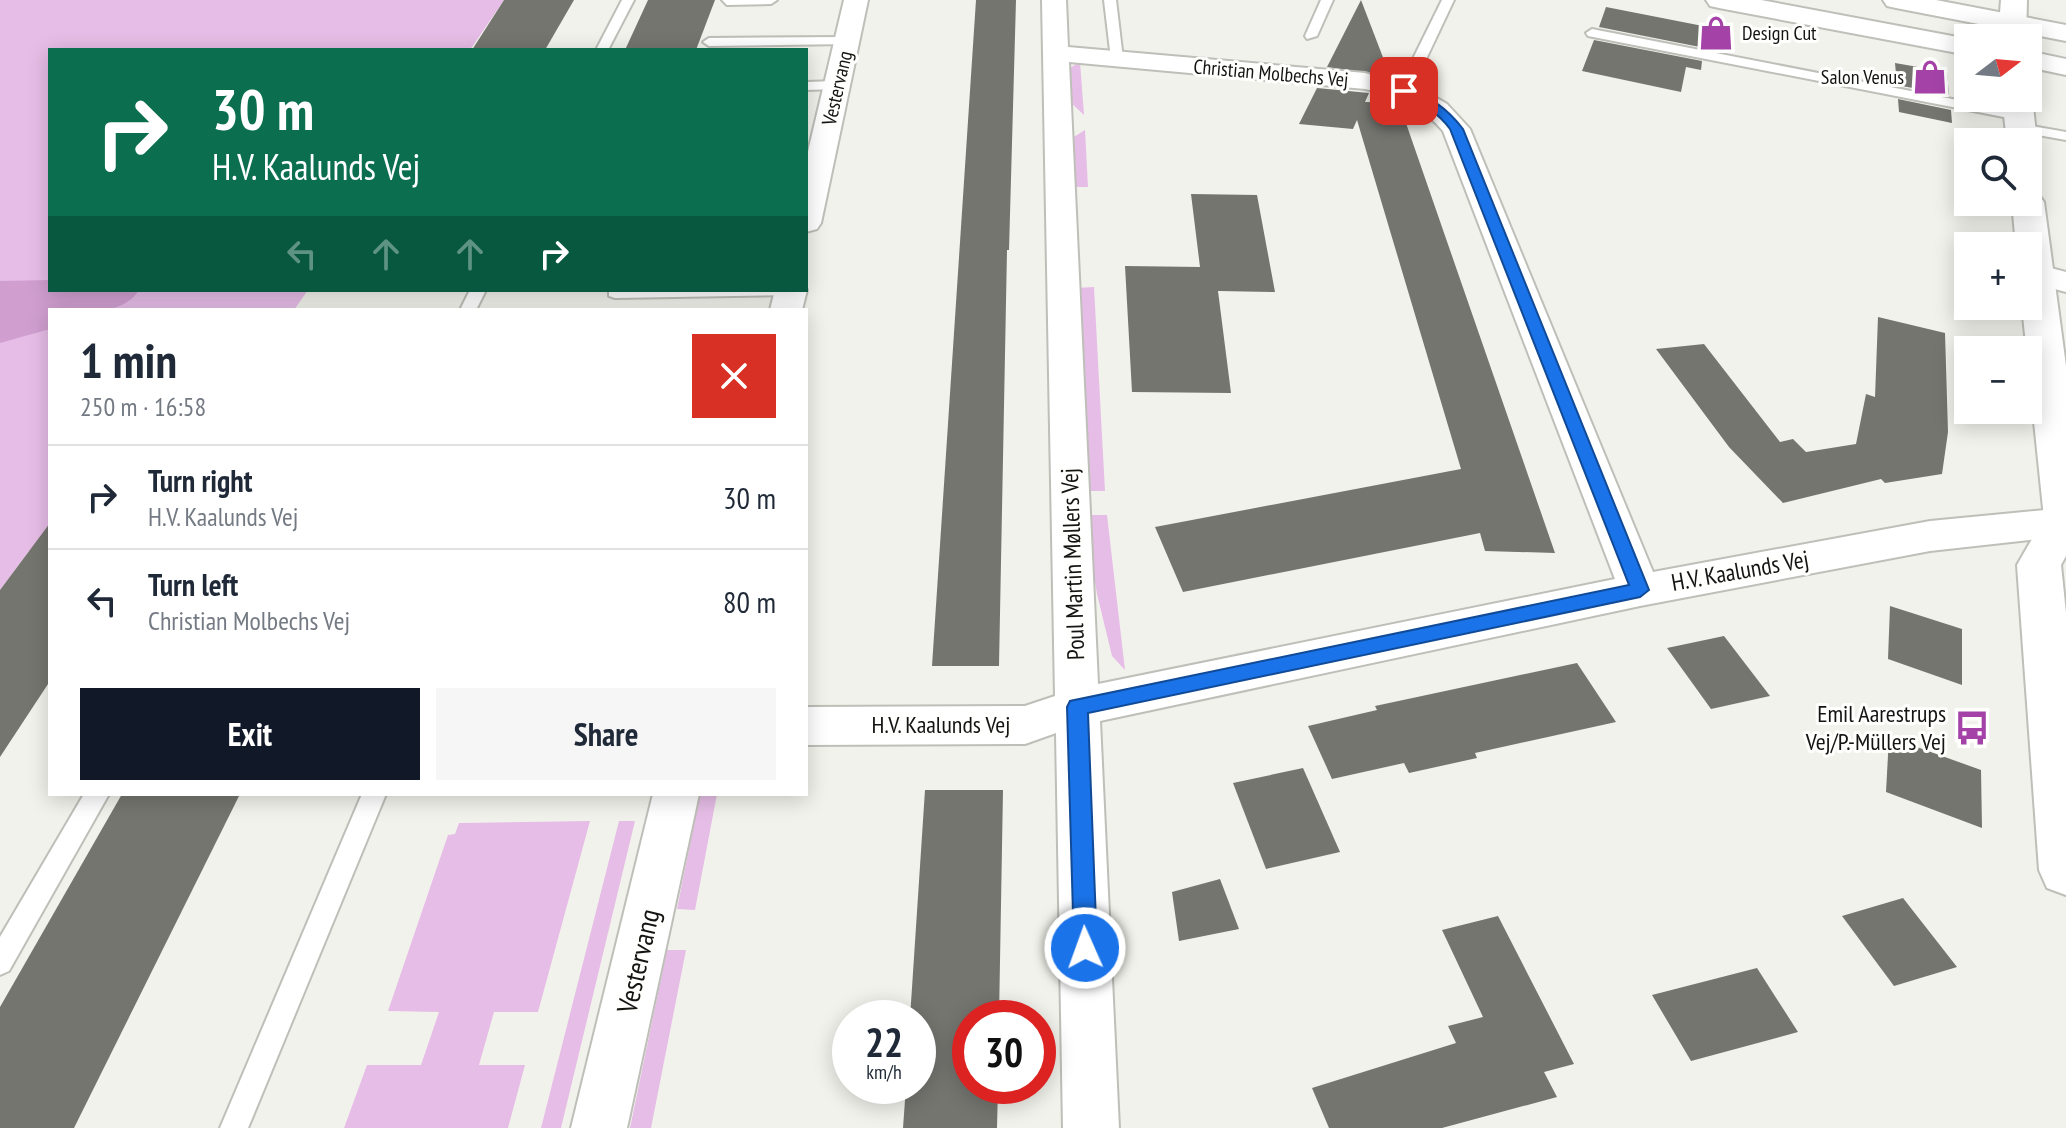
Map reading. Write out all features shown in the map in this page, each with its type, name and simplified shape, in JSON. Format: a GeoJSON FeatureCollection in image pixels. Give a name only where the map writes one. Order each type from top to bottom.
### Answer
{"type":"FeatureCollection","features":[{"type":"Feature","properties":{"kind":"street","name":"Vestervang"},"geometry":{"type":"LineString","coordinates":[[808,206],[813,163],[837,85],[856,0]]}},
{"type":"Feature","properties":{"kind":"street","name":"Poul Martin Møllers Vej"},"geometry":{"type":"LineString","coordinates":[[1054,0],[1091,1128]]}},
{"type":"Feature","properties":{"kind":"street"},"geometry":{"type":"LineString","coordinates":[[1719,0],[1954,44]]}},
{"type":"Feature","properties":{"kind":"street"},"geometry":{"type":"LineString","coordinates":[[1896,0],[2013,20],[2066,33]]}},
{"type":"Feature","properties":{"kind":"street","name":"Christian Molbechs Vej"},"geometry":{"type":"LineString","coordinates":[[1055,53],[1365,81],[1404,91],[1436,108],[1456,129],[1640,590]]}},
{"type":"Feature","properties":{"kind":"street"},"geometry":{"type":"LineString","coordinates":[[2042,62],[2066,67]]}},
{"type":"Feature","properties":{"kind":"street"},"geometry":{"type":"LineString","coordinates":[[2032,216],[2051,278],[2065,524],[2039,565],[2066,870]]}},
{"type":"Feature","properties":{"kind":"street","name":"H.V. Kaalunds Vej"},"geometry":{"type":"LineString","coordinates":[[808,726],[1025,725],[1077,707],[1640,590],[1930,536],[2065,524]]}},
{"type":"Feature","properties":{"kind":"street","name":"Vestervang"},"geometry":{"type":"LineString","coordinates":[[599,1128],[676,796]]}},
{"type":"Feature","properties":{"kind":"lane"},"geometry":{"type":"LineString","coordinates":[[603,48],[628,0]]}},
{"type":"Feature","properties":{"kind":"lane"},"geometry":{"type":"LineString","coordinates":[[727,1],[771,0]]}},
{"type":"Feature","properties":{"kind":"lane"},"geometry":{"type":"LineString","coordinates":[[1110,0],[1117,59]]}},
{"type":"Feature","properties":{"kind":"lane"},"geometry":{"type":"LineString","coordinates":[[1311,36],[1327,0]]}},
{"type":"Feature","properties":{"kind":"lane"},"geometry":{"type":"LineString","coordinates":[[1404,91],[1448,0]]}},
{"type":"Feature","properties":{"kind":"lane"},"geometry":{"type":"LineString","coordinates":[[1592,33],[2020,121],[2066,136]]}},
{"type":"Feature","properties":{"kind":"lane"},"geometry":{"type":"LineString","coordinates":[[709,42],[847,41]]}},
{"type":"Feature","properties":{"kind":"lane"},"geometry":{"type":"LineString","coordinates":[[808,86],[837,85]]}},
{"type":"Feature","properties":{"kind":"lane"},"geometry":{"type":"LineString","coordinates":[[615,293],[673,292]]}},
{"type":"Feature","properties":{"kind":"lane"},"geometry":{"type":"LineString","coordinates":[[0,962],[96,796]]}},
{"type":"Feature","properties":{"kind":"lane"},"geometry":{"type":"LineString","coordinates":[[234,1128],[373,796]]}},
{"type":"Feature","properties":{"kind":"shaded area"},"geometry":{"type":"Polygon","coordinates":[[[0,0],[504,0],[471,48],[48,48],[48,292],[307,292],[295,308],[48,308],[48,537],[38,551],[29,551],[0,590],[0,0]]]}},
{"type":"Feature","properties":{"kind":"shaded area"},"geometry":{"type":"Polygon","coordinates":[[[1080,62],[1084,115],[1069,101],[1068,69],[1080,62]]]}},
{"type":"Feature","properties":{"kind":"shaded area"},"geometry":{"type":"Polygon","coordinates":[[[1085,130],[1088,187],[1071,187],[1069,140],[1085,130]]]}},
{"type":"Feature","properties":{"kind":"shaded area"},"geometry":{"type":"Polygon","coordinates":[[[48,280],[48,292],[137,292],[114,308],[48,308],[48,330],[0,343],[0,281],[48,280]]]}},
{"type":"Feature","properties":{"kind":"shaded area"},"geometry":{"type":"Polygon","coordinates":[[[1094,287],[1105,491],[1082,491],[1075,288],[1094,287]]]}},
{"type":"Feature","properties":{"kind":"shaded area"},"geometry":{"type":"Polygon","coordinates":[[[1084,515],[1107,515],[1125,670],[1112,656],[1097,594],[1084,515]]]}},
{"type":"Feature","properties":{"kind":"shaded area"},"geometry":{"type":"Polygon","coordinates":[[[700,796],[717,796],[695,910],[677,909],[700,796]]]}},
{"type":"Feature","properties":{"kind":"shaded area"},"geometry":{"type":"Polygon","coordinates":[[[590,821],[538,1012],[494,1012],[479,1065],[525,1065],[508,1128],[344,1128],[367,1065],[421,1065],[439,1012],[388,1011],[448,835],[455,834],[459,823],[590,821]]]}},
{"type":"Feature","properties":{"kind":"shaded area"},"geometry":{"type":"Polygon","coordinates":[[[619,821],[635,821],[561,1128],[541,1128],[619,821]]]}},
{"type":"Feature","properties":{"kind":"shaded area"},"geometry":{"type":"Polygon","coordinates":[[[667,950],[686,950],[651,1128],[630,1128],[667,950]]]}},
{"type":"Feature","properties":{"kind":"building"},"geometry":{"type":"Polygon","coordinates":[[[504,0],[574,0],[546,48],[473,48],[504,0]]]}},
{"type":"Feature","properties":{"kind":"building"},"geometry":{"type":"Polygon","coordinates":[[[648,0],[715,0],[697,48],[626,48],[648,0]]]}},
{"type":"Feature","properties":{"kind":"building"},"geometry":{"type":"Polygon","coordinates":[[[976,0],[1016,0],[1007,250],[999,666],[932,666],[976,0]]]}},
{"type":"Feature","properties":{"kind":"building"},"geometry":{"type":"Polygon","coordinates":[[[1361,0],[1384,60],[1378,74],[1327,67],[1361,0]]]}},
{"type":"Feature","properties":{"kind":"building"},"geometry":{"type":"Polygon","coordinates":[[[1606,7],[1708,27],[1705,48],[1599,27],[1606,7]]]}},
{"type":"Feature","properties":{"kind":"building"},"geometry":{"type":"Polygon","coordinates":[[[1594,40],[1702,61],[1701,70],[1686,67],[1681,92],[1582,71],[1594,40]]]}},
{"type":"Feature","properties":{"kind":"building"},"geometry":{"type":"Polygon","coordinates":[[[1895,63],[1947,72],[1949,95],[1897,85],[1895,63]]]}},
{"type":"Feature","properties":{"kind":"building"},"geometry":{"type":"Polygon","coordinates":[[[1317,88],[1369,93],[1365,102],[1399,103],[1555,553],[1485,551],[1480,533],[1183,592],[1155,527],[1461,469],[1357,120],[1353,129],[1299,124],[1317,88]]]}},
{"type":"Feature","properties":{"kind":"building"},"geometry":{"type":"Polygon","coordinates":[[[1898,99],[1951,110],[1952,123],[1899,112],[1898,99]]]}},
{"type":"Feature","properties":{"kind":"building"},"geometry":{"type":"Polygon","coordinates":[[[1191,194],[1257,195],[1275,292],[1218,291],[1231,393],[1132,392],[1125,266],[1200,267],[1191,194]]]}},
{"type":"Feature","properties":{"kind":"building"},"geometry":{"type":"Polygon","coordinates":[[[1878,317],[1945,333],[1948,432],[1942,474],[1885,483],[1881,479],[1783,503],[1729,447],[1656,349],[1704,344],[1780,442],[1793,439],[1806,452],[1856,444],[1866,394],[1875,397],[1878,317]]]}},
{"type":"Feature","properties":{"kind":"building"},"geometry":{"type":"Polygon","coordinates":[[[48,526],[48,684],[0,757],[0,590],[48,526]]]}},
{"type":"Feature","properties":{"kind":"building"},"geometry":{"type":"Polygon","coordinates":[[[1890,606],[1962,629],[1962,685],[1888,659],[1890,606]]]}},
{"type":"Feature","properties":{"kind":"building"},"geometry":{"type":"Polygon","coordinates":[[[1724,636],[1770,696],[1711,709],[1667,648],[1724,636]]]}},
{"type":"Feature","properties":{"kind":"building"},"geometry":{"type":"Polygon","coordinates":[[[1577,663],[1616,722],[1475,753],[1477,758],[1409,773],[1404,763],[1332,779],[1308,726],[1377,710],[1375,706],[1577,663]]]}},
{"type":"Feature","properties":{"kind":"building"},"geometry":{"type":"Polygon","coordinates":[[[1889,737],[1981,770],[1982,828],[1886,792],[1889,737]]]}},
{"type":"Feature","properties":{"kind":"building"},"geometry":{"type":"Polygon","coordinates":[[[1303,768],[1340,852],[1266,869],[1233,783],[1303,768]]]}},
{"type":"Feature","properties":{"kind":"building"},"geometry":{"type":"Polygon","coordinates":[[[925,790],[1003,790],[999,1000],[952,1000],[952,1104],[998,1104],[997,1128],[903,1128],[905,1104],[936,1104],[936,1000],[911,1000],[925,790]]]}},
{"type":"Feature","properties":{"kind":"building"},"geometry":{"type":"Polygon","coordinates":[[[121,796],[239,796],[74,1128],[0,1128],[0,1007],[121,796]]]}},
{"type":"Feature","properties":{"kind":"building"},"geometry":{"type":"Polygon","coordinates":[[[1220,879],[1239,929],[1179,941],[1172,892],[1220,879]]]}},
{"type":"Feature","properties":{"kind":"building"},"geometry":{"type":"Polygon","coordinates":[[[1903,898],[1957,967],[1894,986],[1842,916],[1903,898]]]}},
{"type":"Feature","properties":{"kind":"building"},"geometry":{"type":"Polygon","coordinates":[[[1498,916],[1574,1064],[1544,1072],[1557,1097],[1442,1128],[1329,1128],[1312,1088],[1456,1043],[1448,1026],[1483,1017],[1442,930],[1498,916]]]}},
{"type":"Feature","properties":{"kind":"building"},"geometry":{"type":"Polygon","coordinates":[[[1757,968],[1798,1032],[1691,1061],[1652,995],[1757,968]]]}},
{"type":"Feature","properties":{"kind":"place","name":"Design Cut"},"geometry":{"type":"Point","coordinates":[1716,33]}},
{"type":"Feature","properties":{"kind":"place","name":"Salon Venus"},"geometry":{"type":"Point","coordinates":[1930,77]}},
{"type":"Feature","properties":{"kind":"place","name":"Emil Aarestrups Vej/P.-Müllers Vej"},"geometry":{"type":"Point","coordinates":[1972,728]}},
{"type":"Feature","properties":{"kind":"route"},"geometry":{"type":"LineString","coordinates":[[1085,948],[1077,707],[1640,590],[1456,129],[1445,114],[1427,101],[1404,91]]}}]}
